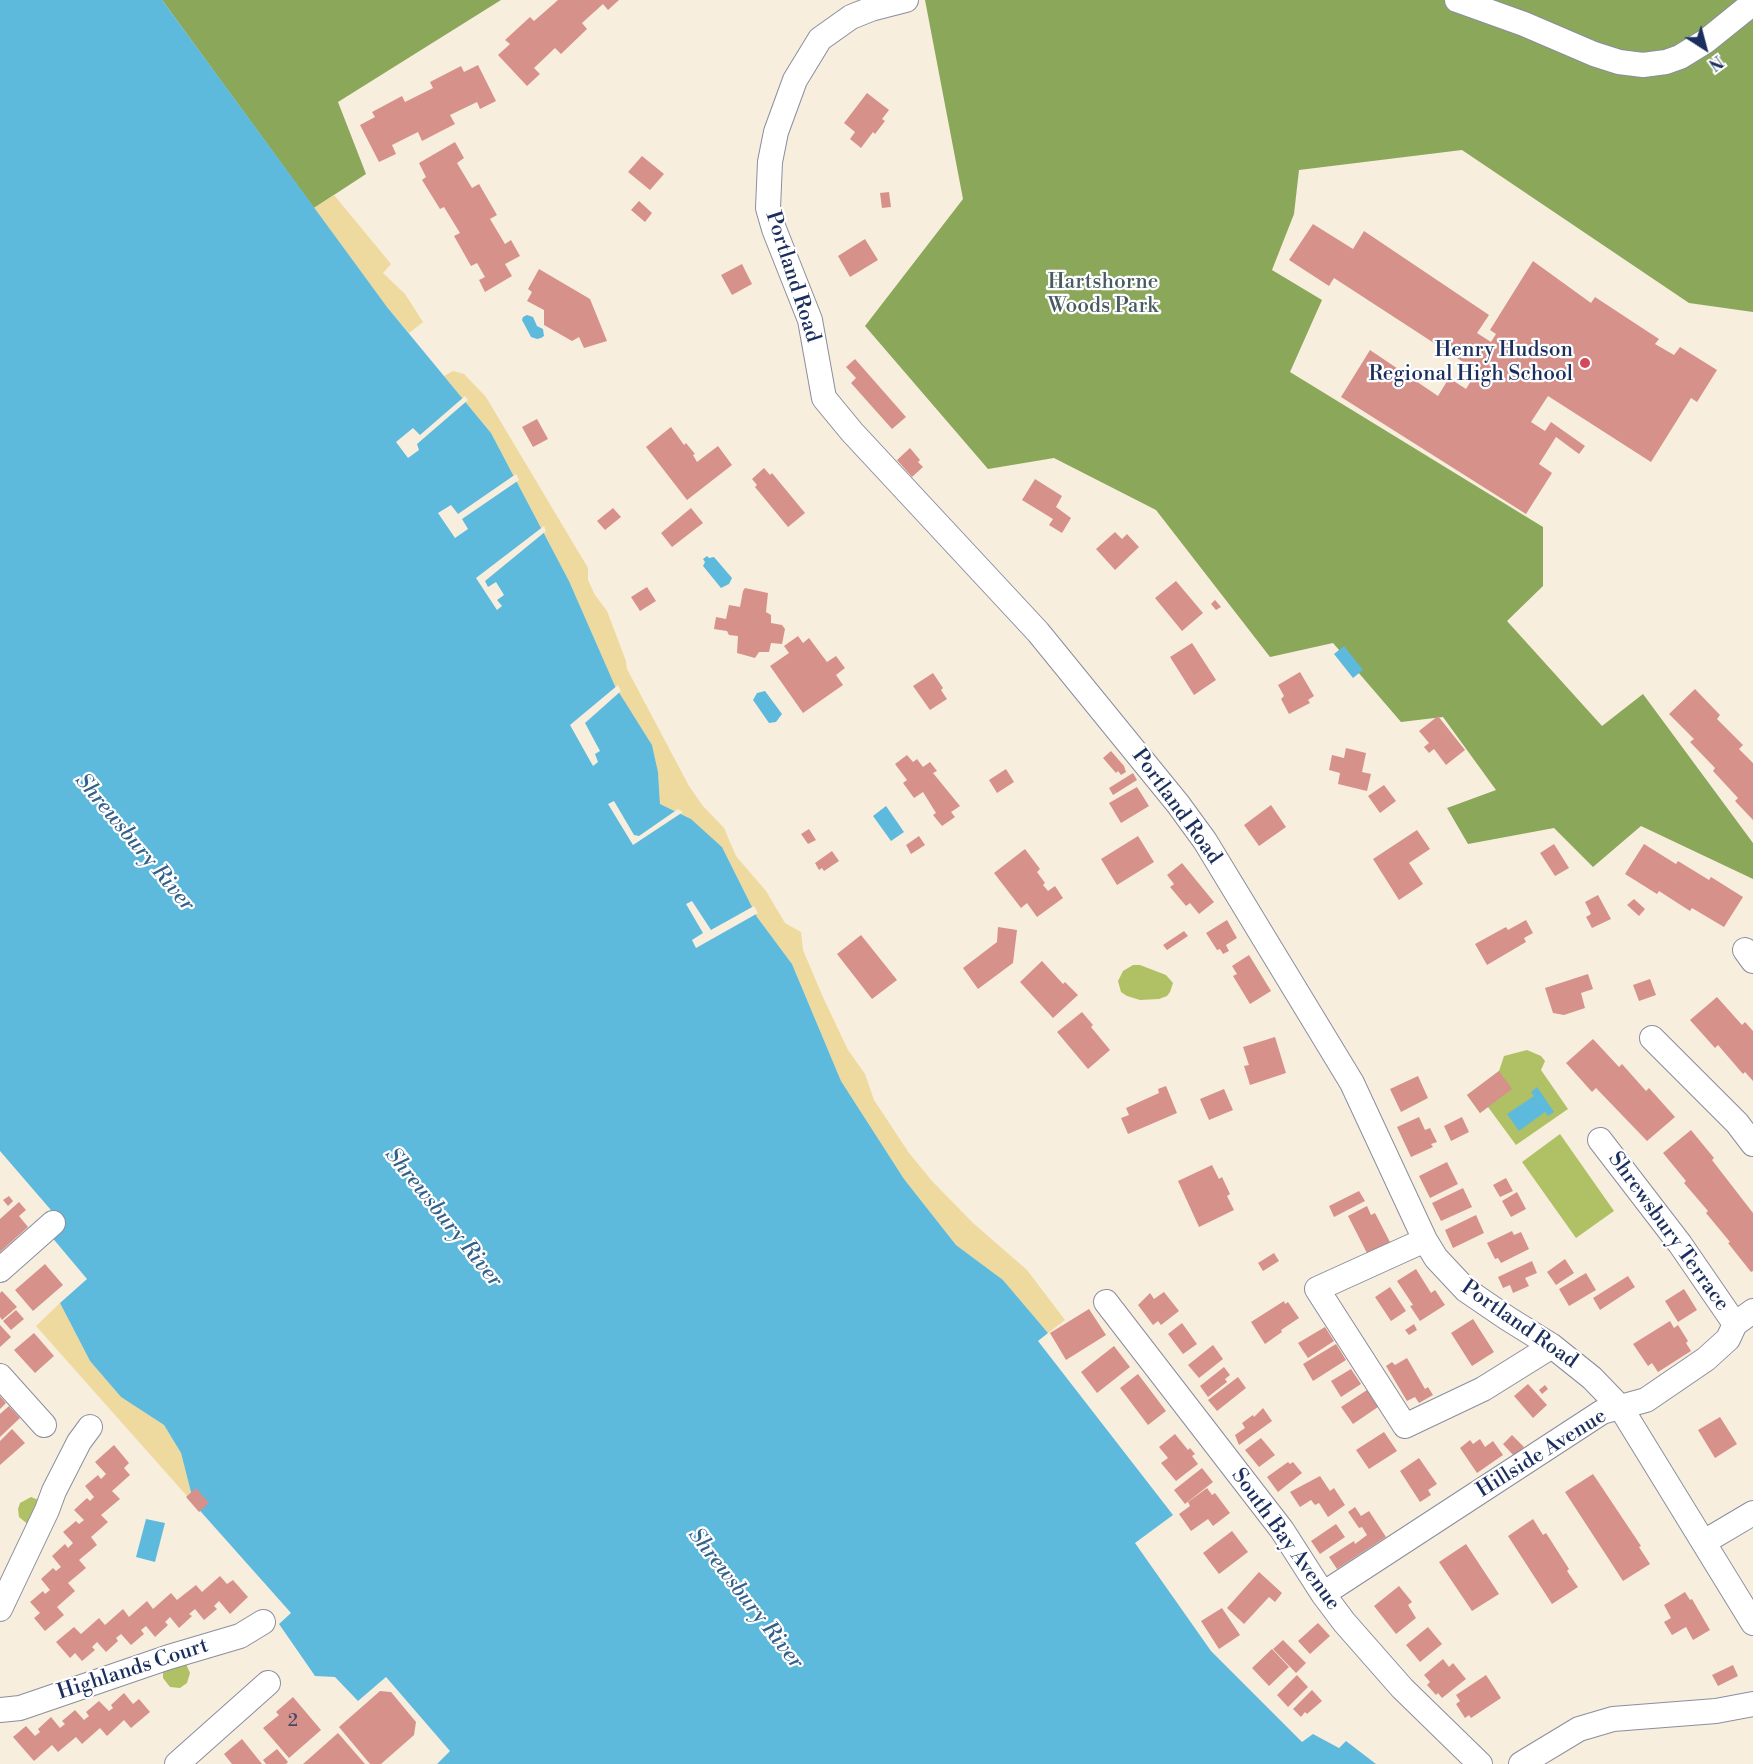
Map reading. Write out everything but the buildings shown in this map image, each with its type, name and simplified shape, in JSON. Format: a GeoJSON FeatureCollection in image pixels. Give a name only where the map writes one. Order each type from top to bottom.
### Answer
{"type":"FeatureCollection","features":[{"type":"Feature","properties":{"kind":"street","name":"Portland Road"},"geometry":{"type":"LineString","coordinates":[[906,0],[851,17],[820,39],[795,80],[776,132],[770,162],[768,208],[810,320],[824,398],[852,432],[1038,632],[1198,831],[1352,1083],[1425,1240],[1436,1258],[1467,1290],[1552,1346],[1592,1378],[1621,1408],[1753,1623]]}},
{"type":"Feature","properties":{"kind":"street"},"geometry":{"type":"LineString","coordinates":[[1457,0],[1524,24],[1594,54],[1619,62],[1643,65],[1680,57],[1706,41],[1753,3]]}},
{"type":"Feature","properties":{"kind":"street"},"geometry":{"type":"LineString","coordinates":[[1652,1038],[1737,1123],[1753,1144]]}},
{"type":"Feature","properties":{"kind":"street","name":"Shrewsbury Terrace"},"geometry":{"type":"LineString","coordinates":[[1600,1140],[1680,1244],[1744,1318]]}},
{"type":"Feature","properties":{"kind":"street"},"geometry":{"type":"LineString","coordinates":[[0,1270],[53,1223]]}},
{"type":"Feature","properties":{"kind":"street"},"geometry":{"type":"LineString","coordinates":[[1425,1240],[1317,1289],[1405,1426],[1482,1389],[1552,1346]]}},
{"type":"Feature","properties":{"kind":"street","name":"South Bay Avenue"},"geometry":{"type":"LineString","coordinates":[[1106,1302],[1282,1530],[1344,1622],[1402,1688],[1480,1764]]}},
{"type":"Feature","properties":{"kind":"street","name":"Hillside Avenue"},"geometry":{"type":"LineString","coordinates":[[1323,1594],[1602,1413],[1646,1400],[1706,1359],[1728,1339],[1744,1318]]}},
{"type":"Feature","properties":{"kind":"street"},"geometry":{"type":"LineString","coordinates":[[0,1376],[44,1425]]}},
{"type":"Feature","properties":{"kind":"street"},"geometry":{"type":"LineString","coordinates":[[0,1609],[54,1491],[79,1442],[90,1427]]}},
{"type":"Feature","properties":{"kind":"street"},"geometry":{"type":"LineString","coordinates":[[1704,1542],[1753,1513]]}},
{"type":"Feature","properties":{"kind":"street","name":"Highlands Court"},"geometry":{"type":"LineString","coordinates":[[0,1710],[20,1708],[169,1657],[240,1636],[264,1622]]}},
{"type":"Feature","properties":{"kind":"street"},"geometry":{"type":"LineString","coordinates":[[177,1764],[268,1683]]}},
{"type":"Feature","properties":{"kind":"street"},"geometry":{"type":"LineString","coordinates":[[1521,1764],[1579,1729],[1613,1719],[1716,1711],[1753,1704]]}},
{"type":"Feature","properties":{"kind":"street"},"geometry":{"type":"LineString","coordinates":[[1558,1764],[1558,1757],[1579,1729]]}},
{"type":"Feature","properties":{"kind":"green space"},"geometry":{"type":"Polygon","coordinates":[[[162,0],[501,0],[338,102],[366,174],[314,208],[162,0]]]}},
{"type":"Feature","properties":{"kind":"green space","name":"Hartshorne Woods Park"},"geometry":{"type":"Polygon","coordinates":[[[925,0],[1753,0],[1753,312],[1689,303],[1462,150],[1299,170],[1294,214],[1272,270],[1322,300],[1290,372],[1543,527],[1543,586],[1507,621],[1602,726],[1643,694],[1753,843],[1753,879],[1641,826],[1593,867],[1554,828],[1468,844],[1447,808],[1496,790],[1443,717],[1401,722],[1333,643],[1270,657],[1156,510],[1054,458],[988,469],[865,326],[963,199],[925,0]]]}},
{"type":"Feature","properties":{"kind":"green space"},"geometry":{"type":"Polygon","coordinates":[[[1133,965],[1140,965],[1166,975],[1173,983],[1167,996],[1140,1000],[1121,992],[1118,981],[1123,971],[1133,965]]]}},
{"type":"Feature","properties":{"kind":"green space"},"geometry":{"type":"Polygon","coordinates":[[[1527,1050],[1541,1056],[1545,1061],[1541,1070],[1568,1109],[1516,1145],[1488,1107],[1480,1113],[1467,1095],[1499,1071],[1504,1056],[1527,1050]]]}},
{"type":"Feature","properties":{"kind":"green space"},"geometry":{"type":"Polygon","coordinates":[[[1560,1134],[1614,1211],[1576,1238],[1522,1162],[1560,1134]]]}},
{"type":"Feature","properties":{"kind":"green space"},"geometry":{"type":"Polygon","coordinates":[[[31,1497],[41,1501],[30,1526],[19,1517],[18,1509],[20,1503],[31,1497]]]}},
{"type":"Feature","properties":{"kind":"green space"},"geometry":{"type":"Polygon","coordinates":[[[186,1664],[190,1673],[187,1683],[180,1688],[170,1687],[163,1678],[163,1669],[186,1664]]]}},
{"type":"Feature","properties":{"kind":"sand"},"geometry":{"type":"Polygon","coordinates":[[[334,195],[391,264],[383,273],[405,294],[423,322],[409,333],[314,208],[334,195]]]}},
{"type":"Feature","properties":{"kind":"sand"},"geometry":{"type":"Polygon","coordinates":[[[453,371],[464,374],[486,397],[588,568],[588,580],[595,595],[607,611],[627,669],[689,786],[703,806],[724,828],[736,856],[766,891],[785,923],[801,932],[803,950],[822,995],[848,1050],[865,1074],[874,1100],[909,1153],[932,1181],[973,1223],[1027,1270],[1065,1320],[1048,1333],[1003,1280],[956,1245],[904,1179],[841,1081],[792,964],[757,917],[722,847],[691,819],[660,804],[658,772],[652,745],[615,686],[569,581],[491,433],[444,376],[453,371]]]}},
{"type":"Feature","properties":{"kind":"sand"},"geometry":{"type":"Polygon","coordinates":[[[60,1303],[90,1361],[121,1397],[164,1425],[181,1453],[194,1504],[36,1326],[60,1303]]]}},
{"type":"Feature","properties":{"kind":"water","name":"Shrewsbury River"},"geometry":{"type":"Polygon","coordinates":[[[0,0],[162,0],[387,307],[491,433],[569,581],[615,686],[652,745],[658,772],[660,804],[691,819],[722,847],[757,917],[792,964],[841,1081],[904,1179],[956,1245],[1003,1280],[1048,1333],[1038,1341],[1173,1515],[1135,1543],[1211,1651],[1302,1742],[1313,1734],[1339,1748],[1346,1741],[1376,1764],[437,1764],[450,1751],[386,1677],[358,1701],[335,1677],[315,1676],[279,1624],[291,1613],[194,1504],[181,1453],[164,1425],[121,1397],[90,1361],[60,1303],[87,1279],[50,1235],[63,1224],[0,1151],[0,0]]]}},
{"type":"Feature","properties":{"kind":"water"},"geometry":{"type":"Polygon","coordinates":[[[527,315],[533,317],[537,326],[543,329],[544,336],[537,339],[531,337],[522,320],[527,315]]]}},
{"type":"Feature","properties":{"kind":"water"},"geometry":{"type":"Polygon","coordinates":[[[707,556],[714,557],[732,578],[729,584],[721,588],[703,566],[705,562],[703,559],[707,556]]]}},
{"type":"Feature","properties":{"kind":"water"},"geometry":{"type":"Polygon","coordinates":[[[1344,646],[1363,670],[1353,678],[1334,654],[1344,646]]]}},
{"type":"Feature","properties":{"kind":"water"},"geometry":{"type":"Polygon","coordinates":[[[765,691],[782,714],[776,722],[769,723],[753,700],[757,693],[765,691]]]}},
{"type":"Feature","properties":{"kind":"water"},"geometry":{"type":"Polygon","coordinates":[[[886,806],[904,832],[891,841],[873,816],[886,806]]]}},
{"type":"Feature","properties":{"kind":"water"},"geometry":{"type":"Polygon","coordinates":[[[1537,1087],[1554,1112],[1548,1116],[1545,1112],[1519,1131],[1507,1114],[1534,1096],[1531,1092],[1537,1087]]]}},
{"type":"Feature","properties":{"kind":"water"},"geometry":{"type":"Polygon","coordinates":[[[146,1519],[165,1523],[155,1562],[136,1557],[146,1519]]]}},
{"type":"Feature","properties":{"kind":"pier"},"geometry":{"type":"Polygon","coordinates":[[[465,396],[468,400],[417,444],[419,450],[408,458],[396,442],[413,428],[420,435],[465,396]]]}},
{"type":"Feature","properties":{"kind":"pier"},"geometry":{"type":"Polygon","coordinates":[[[516,474],[519,480],[462,519],[468,529],[455,538],[438,513],[451,505],[458,514],[516,474]]]}},
{"type":"Feature","properties":{"kind":"pier"},"geometry":{"type":"Polygon","coordinates":[[[544,526],[546,531],[485,581],[488,587],[496,582],[504,595],[497,600],[502,606],[497,610],[476,578],[544,526]]]}},
{"type":"Feature","properties":{"kind":"pier"},"geometry":{"type":"Polygon","coordinates":[[[618,685],[621,691],[585,723],[600,751],[595,754],[598,762],[593,766],[570,725],[618,685]]]}},
{"type":"Feature","properties":{"kind":"pier"},"geometry":{"type":"Polygon","coordinates":[[[614,801],[634,835],[639,836],[678,809],[683,812],[633,845],[608,804],[614,801]]]}},
{"type":"Feature","properties":{"kind":"pier"},"geometry":{"type":"Polygon","coordinates":[[[692,901],[711,930],[754,906],[758,913],[696,948],[692,940],[703,933],[686,904],[692,901]]]}},
{"type":"Feature","properties":{"kind":"place","name":"Henry Hudson Regional High School"},"geometry":{"type":"Point","coordinates":[1585,363]}}]}
